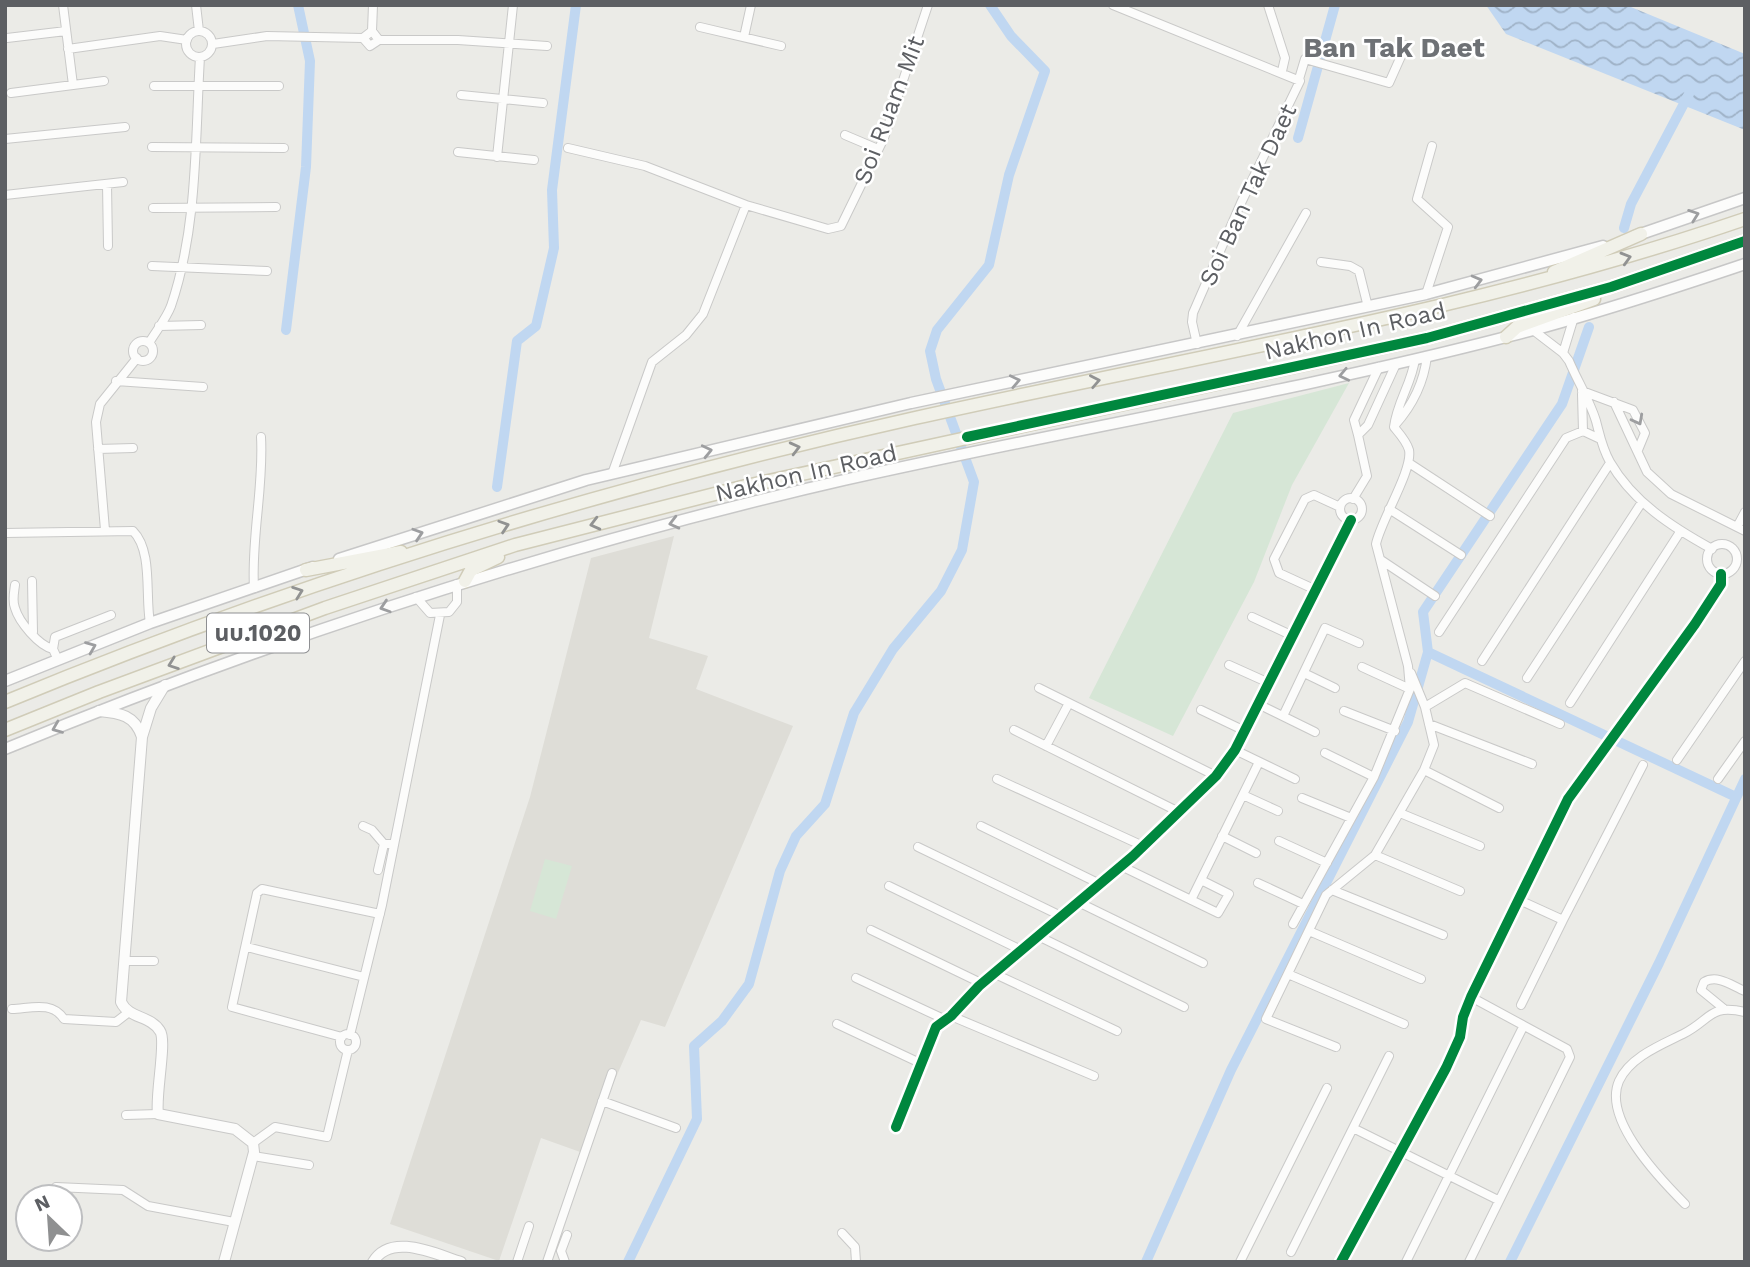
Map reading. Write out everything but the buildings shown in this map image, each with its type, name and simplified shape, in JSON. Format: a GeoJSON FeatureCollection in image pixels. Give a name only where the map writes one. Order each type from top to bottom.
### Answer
{"type":"FeatureCollection","features":[{"type":"Feature","properties":{"kind":"main road","name":"Nakhon In Road"},"geometry":{"type":"LineString","coordinates":[[5,681],[150,623],[306,570],[612,474],[948,395],[1426,295],[1641,234],[1745,198]]}},
{"type":"Feature","properties":{"kind":"main road","name":"Nakhon In Road"},"geometry":{"type":"LineString","coordinates":[[5,702],[87,668],[299,591],[600,498],[956,409],[1427,311],[1536,283],[1745,219]]}},
{"type":"Feature","properties":{"kind":"main road"},"geometry":{"type":"LineString","coordinates":[[1536,283],[1569,265],[1641,234]]}},
{"type":"Feature","properties":{"kind":"main road","name":"Nakhon In Road"},"geometry":{"type":"LineString","coordinates":[[5,730],[325,608],[515,545],[746,486],[1427,338],[1611,287],[1745,241]]}},
{"type":"Feature","properties":{"kind":"main road","name":"Nakhon In Road"},"geometry":{"type":"LineString","coordinates":[[5,749],[165,685],[416,597],[652,528],[972,451],[1396,364],[1533,330],[1745,264]]}},
{"type":"Feature","properties":{"kind":"main road"},"geometry":{"type":"LineString","coordinates":[[1506,337],[1517,327],[1590,301],[1611,287]]}},
{"type":"Feature","properties":{"kind":"main road"},"geometry":{"type":"LineString","coordinates":[[461,583],[471,570],[509,552],[515,545]]}},
{"type":"Feature","properties":{"kind":"main road"},"geometry":{"type":"LineString","coordinates":[[306,570],[439,546]]}},
{"type":"Feature","properties":{"kind":"street"},"geometry":{"type":"LineString","coordinates":[[62,5],[73,85]]}},
{"type":"Feature","properties":{"kind":"street"},"geometry":{"type":"LineString","coordinates":[[196,5],[199,31]]}},
{"type":"Feature","properties":{"kind":"street"},"geometry":{"type":"LineString","coordinates":[[373,5],[372,31],[379,40]]}},
{"type":"Feature","properties":{"kind":"street"},"geometry":{"type":"LineString","coordinates":[[497,157],[513,5]]}},
{"type":"Feature","properties":{"kind":"street"},"geometry":{"type":"LineString","coordinates":[[744,37],[751,5]]}},
{"type":"Feature","properties":{"kind":"street","name":"Soi Ruam Mit"},"geometry":{"type":"LineString","coordinates":[[746,205],[836,229],[843,222],[878,149],[928,5]]}},
{"type":"Feature","properties":{"kind":"street","name":"Soi Ban Tak Daet"},"geometry":{"type":"LineString","coordinates":[[1113,5],[1282,71],[1299,79],[1301,85],[1241,203],[1193,313],[1192,322],[1198,344]]}},
{"type":"Feature","properties":{"kind":"street"},"geometry":{"type":"LineString","coordinates":[[1268,5],[1285,58],[1282,71]]}},
{"type":"Feature","properties":{"kind":"street"},"geometry":{"type":"LineString","coordinates":[[700,27],[781,46]]}},
{"type":"Feature","properties":{"kind":"street"},"geometry":{"type":"LineString","coordinates":[[7,38],[66,31]]}},
{"type":"Feature","properties":{"kind":"street"},"geometry":{"type":"LineString","coordinates":[[68,49],[160,36],[187,40],[199,31]]}},
{"type":"Feature","properties":{"kind":"street"},"geometry":{"type":"LineString","coordinates":[[199,31],[209,35],[213,44],[209,53],[200,57]]}},
{"type":"Feature","properties":{"kind":"street"},"geometry":{"type":"LineString","coordinates":[[213,44],[284,36],[363,38],[372,31]]}},
{"type":"Feature","properties":{"kind":"street"},"geometry":{"type":"LineString","coordinates":[[363,38],[370,47],[379,40],[509,42],[547,46]]}},
{"type":"Feature","properties":{"kind":"street"},"geometry":{"type":"LineString","coordinates":[[187,40],[187,50],[200,57]]}},
{"type":"Feature","properties":{"kind":"street"},"geometry":{"type":"LineString","coordinates":[[1299,79],[1305,59],[1389,83],[1406,45]]}},
{"type":"Feature","properties":{"kind":"street"},"geometry":{"type":"LineString","coordinates":[[149,343],[170,309],[182,266],[197,149],[200,57]]}},
{"type":"Feature","properties":{"kind":"street"},"geometry":{"type":"LineString","coordinates":[[11,93],[104,81]]}},
{"type":"Feature","properties":{"kind":"street"},"geometry":{"type":"LineString","coordinates":[[154,86],[279,86]]}},
{"type":"Feature","properties":{"kind":"street"},"geometry":{"type":"LineString","coordinates":[[461,94],[543,103]]}},
{"type":"Feature","properties":{"kind":"street"},"geometry":{"type":"LineString","coordinates":[[5,139],[125,127]]}},
{"type":"Feature","properties":{"kind":"street"},"geometry":{"type":"LineString","coordinates":[[845,135],[878,149]]}},
{"type":"Feature","properties":{"kind":"street"},"geometry":{"type":"LineString","coordinates":[[1426,295],[1448,227],[1417,199],[1432,146]]}},
{"type":"Feature","properties":{"kind":"street"},"geometry":{"type":"LineString","coordinates":[[152,148],[284,148]]}},
{"type":"Feature","properties":{"kind":"street"},"geometry":{"type":"LineString","coordinates":[[568,148],[645,166],[746,205],[704,314],[686,335],[652,362],[612,474]]}},
{"type":"Feature","properties":{"kind":"street"},"geometry":{"type":"LineString","coordinates":[[458,152],[534,160]]}},
{"type":"Feature","properties":{"kind":"street"},"geometry":{"type":"LineString","coordinates":[[5,195],[123,182]]}},
{"type":"Feature","properties":{"kind":"street"},"geometry":{"type":"LineString","coordinates":[[107,184],[108,246]]}},
{"type":"Feature","properties":{"kind":"street"},"geometry":{"type":"LineString","coordinates":[[153,208],[276,207]]}},
{"type":"Feature","properties":{"kind":"street"},"geometry":{"type":"LineString","coordinates":[[1237,336],[1306,213]]}},
{"type":"Feature","properties":{"kind":"street"},"geometry":{"type":"LineString","coordinates":[[1321,262],[1350,266],[1359,271],[1368,307]]}},
{"type":"Feature","properties":{"kind":"street"},"geometry":{"type":"LineString","coordinates":[[152,266],[267,271]]}},
{"type":"Feature","properties":{"kind":"street"},"geometry":{"type":"LineString","coordinates":[[1563,353],[1574,317]]}},
{"type":"Feature","properties":{"kind":"street"},"geometry":{"type":"LineString","coordinates":[[159,326],[201,325]]}},
{"type":"Feature","properties":{"kind":"street"},"geometry":{"type":"LineString","coordinates":[[1533,330],[1563,353],[1596,420],[1598,438],[1610,463],[1642,502],[1680,532],[1712,549]]}},
{"type":"Feature","properties":{"kind":"street"},"geometry":{"type":"LineString","coordinates":[[142,341],[149,343],[153,349],[151,356],[145,360],[137,358],[134,352],[136,345],[142,341]]}},
{"type":"Feature","properties":{"kind":"street"},"geometry":{"type":"LineString","coordinates":[[1394,427],[1408,409],[1426,372],[1427,356]]}},
{"type":"Feature","properties":{"kind":"street"},"geometry":{"type":"LineString","coordinates":[[105,530],[96,422],[100,404],[137,358]]}},
{"type":"Feature","properties":{"kind":"street"},"geometry":{"type":"LineString","coordinates":[[1336,1047],[1266,1019],[1326,895],[1375,855],[1424,770],[1434,745],[1425,707],[1408,666],[1376,544],[1380,524],[1409,463],[1409,448],[1394,427],[1397,407],[1413,373],[1415,359]]}},
{"type":"Feature","properties":{"kind":"street"},"geometry":{"type":"LineString","coordinates":[[1358,435],[1368,425],[1396,364]]}},
{"type":"Feature","properties":{"kind":"street"},"geometry":{"type":"LineString","coordinates":[[1353,499],[1367,476],[1354,420],[1379,367]]}},
{"type":"Feature","properties":{"kind":"street"},"geometry":{"type":"LineString","coordinates":[[116,381],[203,387]]}},
{"type":"Feature","properties":{"kind":"street"},"geometry":{"type":"LineString","coordinates":[[1582,391],[1628,406],[1640,421],[1645,433],[1638,450]]}},
{"type":"Feature","properties":{"kind":"street"},"geometry":{"type":"LineString","coordinates":[[1582,391],[1583,431]]}},
{"type":"Feature","properties":{"kind":"street"},"geometry":{"type":"LineString","coordinates":[[1614,402],[1620,421],[1638,450],[1647,472],[1671,494],[1741,529],[1745,512]]}},
{"type":"Feature","properties":{"kind":"street"},"geometry":{"type":"LineString","coordinates":[[1439,632],[1566,438],[1583,431],[1598,438]]}},
{"type":"Feature","properties":{"kind":"street"},"geometry":{"type":"LineString","coordinates":[[254,588],[253,555],[262,465],[261,437]]}},
{"type":"Feature","properties":{"kind":"street"},"geometry":{"type":"LineString","coordinates":[[98,449],[133,447]]}},
{"type":"Feature","properties":{"kind":"street"},"geometry":{"type":"LineString","coordinates":[[1409,463],[1490,516]]}},
{"type":"Feature","properties":{"kind":"street"},"geometry":{"type":"LineString","coordinates":[[1482,661],[1610,463]]}},
{"type":"Feature","properties":{"kind":"street"},"geometry":{"type":"LineString","coordinates":[[1317,590],[1279,573],[1274,559],[1305,499],[1314,495],[1340,507],[1343,516],[1352,520]]}},
{"type":"Feature","properties":{"kind":"street"},"geometry":{"type":"LineString","coordinates":[[896,1127],[936,1027],[981,983],[1143,846],[1216,776],[1235,750],[1352,520],[1362,512],[1359,502],[1353,499],[1344,501],[1340,507]]}},
{"type":"Feature","properties":{"kind":"street"},"geometry":{"type":"LineString","coordinates":[[1527,678],[1642,502]]}},
{"type":"Feature","properties":{"kind":"street"},"geometry":{"type":"LineString","coordinates":[[1389,509],[1461,555]]}},
{"type":"Feature","properties":{"kind":"street"},"geometry":{"type":"LineString","coordinates":[[5,533],[133,531],[142,539],[150,623]]}},
{"type":"Feature","properties":{"kind":"street"},"geometry":{"type":"LineString","coordinates":[[1570,703],[1680,532]]}},
{"type":"Feature","properties":{"kind":"street"},"geometry":{"type":"LineString","coordinates":[[1724,545],[1735,551],[1737,564],[1733,570],[1721,574],[1709,566],[1708,555],[1712,549],[1724,545]]}},
{"type":"Feature","properties":{"kind":"street"},"geometry":{"type":"LineString","coordinates":[[1381,560],[1435,596]]}},
{"type":"Feature","properties":{"kind":"street"},"geometry":{"type":"LineString","coordinates":[[1341,1262],[1446,1068],[1460,1037],[1463,1017],[1471,997],[1568,799],[1623,726],[1721,584],[1721,574]]}},
{"type":"Feature","properties":{"kind":"street"},"geometry":{"type":"LineString","coordinates":[[32,580],[33,632]]}},
{"type":"Feature","properties":{"kind":"street"},"geometry":{"type":"LineString","coordinates":[[416,597],[426,610],[440,615],[453,609],[461,583]]}},
{"type":"Feature","properties":{"kind":"street"},"geometry":{"type":"LineString","coordinates":[[15,585],[13,604],[20,622],[33,632],[45,647],[53,649]]}},
{"type":"Feature","properties":{"kind":"street"},"geometry":{"type":"LineString","coordinates":[[58,660],[53,649],[55,637],[111,615]]}},
{"type":"Feature","properties":{"kind":"street"},"geometry":{"type":"LineString","coordinates":[[348,1050],[341,1047],[364,977],[380,915],[440,615]]}},
{"type":"Feature","properties":{"kind":"street"},"geometry":{"type":"LineString","coordinates":[[1252,617],[1293,636]]}},
{"type":"Feature","properties":{"kind":"street"},"geometry":{"type":"LineString","coordinates":[[1283,716],[1325,628],[1359,643]]}},
{"type":"Feature","properties":{"kind":"street"},"geometry":{"type":"LineString","coordinates":[[1677,760],[1745,661]]}},
{"type":"Feature","properties":{"kind":"street"},"geometry":{"type":"LineString","coordinates":[[1229,665],[1269,683]]}},
{"type":"Feature","properties":{"kind":"street"},"geometry":{"type":"LineString","coordinates":[[1293,924],[1374,776],[1395,731],[1410,689],[1408,666]]}},
{"type":"Feature","properties":{"kind":"street"},"geometry":{"type":"LineString","coordinates":[[1362,667],[1410,689]]}},
{"type":"Feature","properties":{"kind":"street"},"geometry":{"type":"LineString","coordinates":[[1304,673],[1335,688]]}},
{"type":"Feature","properties":{"kind":"street"},"geometry":{"type":"LineString","coordinates":[[1425,707],[1465,683],[1560,724]]}},
{"type":"Feature","properties":{"kind":"street"},"geometry":{"type":"LineString","coordinates":[[158,1115],[158,1075],[164,1043],[161,1032],[149,1020],[129,1012],[121,1002],[142,737],[151,708],[165,685]]}},
{"type":"Feature","properties":{"kind":"street"},"geometry":{"type":"LineString","coordinates":[[1039,688],[1216,776]]}},
{"type":"Feature","properties":{"kind":"street"},"geometry":{"type":"LineString","coordinates":[[1046,746],[1069,703]]}},
{"type":"Feature","properties":{"kind":"street"},"geometry":{"type":"LineString","coordinates":[[1258,705],[1315,732]]}},
{"type":"Feature","properties":{"kind":"street"},"geometry":{"type":"LineString","coordinates":[[99,710],[129,717],[138,726],[142,737]]}},
{"type":"Feature","properties":{"kind":"street"},"geometry":{"type":"LineString","coordinates":[[1202,710],[1245,731]]}},
{"type":"Feature","properties":{"kind":"street"},"geometry":{"type":"LineString","coordinates":[[1343,711],[1395,731]]}},
{"type":"Feature","properties":{"kind":"street"},"geometry":{"type":"LineString","coordinates":[[1429,724],[1531,764]]}},
{"type":"Feature","properties":{"kind":"street"},"geometry":{"type":"LineString","coordinates":[[1014,730],[1179,812]]}},
{"type":"Feature","properties":{"kind":"street"},"geometry":{"type":"LineString","coordinates":[[1718,779],[1745,741]]}},
{"type":"Feature","properties":{"kind":"street"},"geometry":{"type":"LineString","coordinates":[[1235,750],[1294,779]]}},
{"type":"Feature","properties":{"kind":"street"},"geometry":{"type":"LineString","coordinates":[[1325,753],[1374,776]]}},
{"type":"Feature","properties":{"kind":"street"},"geometry":{"type":"LineString","coordinates":[[1191,900],[1259,762]]}},
{"type":"Feature","properties":{"kind":"street"},"geometry":{"type":"LineString","coordinates":[[1521,1005],[1643,765]]}},
{"type":"Feature","properties":{"kind":"street"},"geometry":{"type":"LineString","coordinates":[[1424,770],[1499,808]]}},
{"type":"Feature","properties":{"kind":"street"},"geometry":{"type":"LineString","coordinates":[[997,779],[1143,846]]}},
{"type":"Feature","properties":{"kind":"street"},"geometry":{"type":"LineString","coordinates":[[1243,795],[1278,811]]}},
{"type":"Feature","properties":{"kind":"street"},"geometry":{"type":"LineString","coordinates":[[1302,798],[1351,818]]}},
{"type":"Feature","properties":{"kind":"street"},"geometry":{"type":"LineString","coordinates":[[1400,813],[1479,846]]}},
{"type":"Feature","properties":{"kind":"street"},"geometry":{"type":"LineString","coordinates":[[363,826],[372,830],[384,844],[394,844]]}},
{"type":"Feature","properties":{"kind":"street"},"geometry":{"type":"LineString","coordinates":[[981,826],[1100,884]]}},
{"type":"Feature","properties":{"kind":"street"},"geometry":{"type":"LineString","coordinates":[[1222,836],[1256,853]]}},
{"type":"Feature","properties":{"kind":"street"},"geometry":{"type":"LineString","coordinates":[[1279,841],[1326,863]]}},
{"type":"Feature","properties":{"kind":"street"},"geometry":{"type":"LineString","coordinates":[[378,870],[384,844]]}},
{"type":"Feature","properties":{"kind":"street"},"geometry":{"type":"LineString","coordinates":[[918,847],[1061,916]]}},
{"type":"Feature","properties":{"kind":"street"},"geometry":{"type":"LineString","coordinates":[[1375,855],[1460,891]]}},
{"type":"Feature","properties":{"kind":"street"},"geometry":{"type":"LineString","coordinates":[[1121,866],[1218,914],[1229,894],[1201,880]]}},
{"type":"Feature","properties":{"kind":"street"},"geometry":{"type":"LineString","coordinates":[[1258,883],[1303,904]]}},
{"type":"Feature","properties":{"kind":"street"},"geometry":{"type":"LineString","coordinates":[[889,886],[1021,950]]}},
{"type":"Feature","properties":{"kind":"street"},"geometry":{"type":"LineString","coordinates":[[253,1143],[275,1128],[327,1137],[348,1050],[356,1044],[355,1037],[232,1007],[257,893],[262,889],[380,915]]}},
{"type":"Feature","properties":{"kind":"street"},"geometry":{"type":"LineString","coordinates":[[1332,890],[1443,935]]}},
{"type":"Feature","properties":{"kind":"street"},"geometry":{"type":"LineString","coordinates":[[1517,899],[1563,920]]}},
{"type":"Feature","properties":{"kind":"street"},"geometry":{"type":"LineString","coordinates":[[1078,902],[1203,963]]}},
{"type":"Feature","properties":{"kind":"street"},"geometry":{"type":"LineString","coordinates":[[871,930],[981,983]]}},
{"type":"Feature","properties":{"kind":"street"},"geometry":{"type":"LineString","coordinates":[[1309,931],[1421,979]]}},
{"type":"Feature","properties":{"kind":"street"},"geometry":{"type":"LineString","coordinates":[[1038,936],[1184,1007]]}},
{"type":"Feature","properties":{"kind":"street"},"geometry":{"type":"LineString","coordinates":[[247,947],[364,977]]}},
{"type":"Feature","properties":{"kind":"street"},"geometry":{"type":"LineString","coordinates":[[124,961],[154,961]]}},
{"type":"Feature","properties":{"kind":"street"},"geometry":{"type":"LineString","coordinates":[[993,973],[1117,1031]]}},
{"type":"Feature","properties":{"kind":"street"},"geometry":{"type":"LineString","coordinates":[[1288,974],[1404,1024]]}},
{"type":"Feature","properties":{"kind":"street"},"geometry":{"type":"LineString","coordinates":[[856,978],[1094,1076]]}},
{"type":"Feature","properties":{"kind":"street"},"geometry":{"type":"LineString","coordinates":[[1745,991],[1712,978],[1704,982],[1701,990],[1723,1008],[1745,1012]]}},
{"type":"Feature","properties":{"kind":"street"},"geometry":{"type":"LineString","coordinates":[[1469,1262],[1570,1058],[1567,1049],[1471,997]]}},
{"type":"Feature","properties":{"kind":"street"},"geometry":{"type":"LineString","coordinates":[[12,1009],[50,1007],[55,1008],[64,1019],[116,1022],[129,1012]]}},
{"type":"Feature","properties":{"kind":"street"},"geometry":{"type":"LineString","coordinates":[[1685,1204],[1660,1179],[1628,1133],[1616,1101],[1618,1082],[1639,1058],[1693,1029],[1723,1008]]}},
{"type":"Feature","properties":{"kind":"street"},"geometry":{"type":"LineString","coordinates":[[837,1024],[920,1063]]}},
{"type":"Feature","properties":{"kind":"street"},"geometry":{"type":"LineString","coordinates":[[1406,1262],[1523,1027]]}},
{"type":"Feature","properties":{"kind":"street"},"geometry":{"type":"LineString","coordinates":[[1291,1252],[1389,1056]]}},
{"type":"Feature","properties":{"kind":"street"},"geometry":{"type":"LineString","coordinates":[[547,1262],[612,1073]]}},
{"type":"Feature","properties":{"kind":"street"},"geometry":{"type":"LineString","coordinates":[[1240,1262],[1327,1087]]}},
{"type":"Feature","properties":{"kind":"street"},"geometry":{"type":"LineString","coordinates":[[602,1101],[676,1128]]}},
{"type":"Feature","properties":{"kind":"street"},"geometry":{"type":"LineString","coordinates":[[126,1115],[158,1115],[235,1129],[253,1143]]}},
{"type":"Feature","properties":{"kind":"street"},"geometry":{"type":"LineString","coordinates":[[1353,1128],[1498,1200]]}},
{"type":"Feature","properties":{"kind":"street"},"geometry":{"type":"LineString","coordinates":[[223,1262],[253,1156],[253,1143]]}},
{"type":"Feature","properties":{"kind":"street"},"geometry":{"type":"LineString","coordinates":[[253,1156],[309,1165]]}},
{"type":"Feature","properties":{"kind":"street"},"geometry":{"type":"LineString","coordinates":[[84,1188],[123,1190],[148,1206],[234,1222]]}},
{"type":"Feature","properties":{"kind":"street"},"geometry":{"type":"LineString","coordinates":[[517,1262],[529,1226]]}},
{"type":"Feature","properties":{"kind":"street"},"geometry":{"type":"LineString","coordinates":[[842,1233],[855,1247],[856,1262]]}},
{"type":"Feature","properties":{"kind":"street"},"geometry":{"type":"LineString","coordinates":[[565,1262],[561,1251],[567,1235]]}},
{"type":"Feature","properties":{"kind":"street"},"geometry":{"type":"LineString","coordinates":[[373,1262],[380,1252],[397,1246],[454,1261]]}},
{"type":"Feature","properties":{"kind":"shaded area"},"geometry":{"type":"Polygon","coordinates":[[[674,536],[649,638],[708,656],[696,689],[793,726],[665,1027],[641,1020],[583,1153],[541,1138],[499,1261],[390,1224],[530,797],[591,558],[674,536]]]}},
{"type":"Feature","properties":{"kind":"green space"},"geometry":{"type":"Polygon","coordinates":[[[1349,383],[1292,485],[1254,582],[1173,736],[1089,698],[1233,413],[1349,383]]]}},
{"type":"Feature","properties":{"kind":"green space"},"geometry":{"type":"Polygon","coordinates":[[[545,859],[572,866],[556,919],[530,911],[545,859]]]}},
{"type":"Feature","properties":{"kind":"water"},"geometry":{"type":"Polygon","coordinates":[[[1486,5],[1626,5],[1745,54],[1745,130],[1506,34],[1486,5]]]}},
{"type":"Feature","properties":{"kind":"waterway"},"geometry":{"type":"LineString","coordinates":[[286,330],[306,167],[310,61],[298,5]]}},
{"type":"Feature","properties":{"kind":"waterway"},"geometry":{"type":"LineString","coordinates":[[497,487],[517,341],[536,326],[554,248],[552,190],[576,5]]}},
{"type":"Feature","properties":{"kind":"waterway"},"geometry":{"type":"LineString","coordinates":[[628,1262],[697,1119],[694,1046],[722,1021],[749,984],[780,871],[796,836],[825,804],[854,713],[893,649],[941,591],[962,550],[974,482],[936,379],[930,351],[937,330],[989,265],[1009,175],[1045,71],[1011,36],[990,5]]}},
{"type":"Feature","properties":{"kind":"waterway"},"geometry":{"type":"LineString","coordinates":[[1298,138],[1335,5]]}},
{"type":"Feature","properties":{"kind":"waterway"},"geometry":{"type":"LineString","coordinates":[[1624,228],[1631,204],[1689,94]]}},
{"type":"Feature","properties":{"kind":"waterway"},"geometry":{"type":"LineString","coordinates":[[1146,1262],[1231,1070],[1408,722],[1428,652],[1423,612],[1562,404],[1589,327]]}},
{"type":"Feature","properties":{"kind":"waterway"},"geometry":{"type":"LineString","coordinates":[[1428,652],[1736,797]]}},
{"type":"Feature","properties":{"kind":"waterway"},"geometry":{"type":"LineString","coordinates":[[1510,1262],[1659,963],[1745,779]]}},
{"type":"Feature","properties":{"kind":"cycle path"},"geometry":{"type":"LineString","coordinates":[[967,437],[1427,338],[1611,287],[1745,241]]}},
{"type":"Feature","properties":{"kind":"cycle path"},"geometry":{"type":"LineString","coordinates":[[896,1127],[936,1027],[951,1016],[979,986],[1133,856],[1216,776],[1235,750],[1351,520]]}},
{"type":"Feature","properties":{"kind":"cycle path"},"geometry":{"type":"LineString","coordinates":[[1341,1262],[1446,1068],[1460,1037],[1463,1017],[1471,997],[1568,799],[1695,624],[1721,584],[1721,574]]}},
{"type":"Feature","properties":{"kind":"district","name":"Ban Tak Daet"},"geometry":{"type":"Point","coordinates":[1394,47]}}]}
